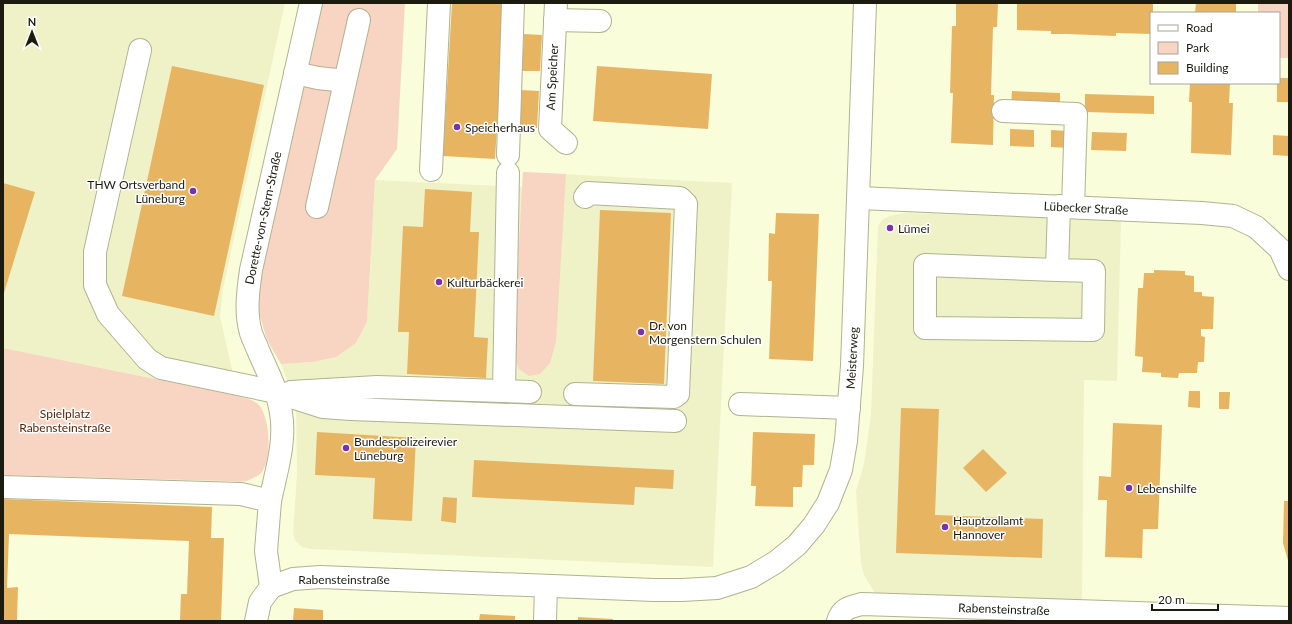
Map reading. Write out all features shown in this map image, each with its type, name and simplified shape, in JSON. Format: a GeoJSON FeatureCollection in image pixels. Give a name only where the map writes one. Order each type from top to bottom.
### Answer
{"type":"FeatureCollection","features":[{"type":"Feature","properties":{"kind":"street","name":"Dorette-von-Stern-Straße"},"geometry":{"type":"LineString","coordinates":[[270,500],[280,460],[282,414],[276,392],[251,333],[247,310],[248,289],[311,3]]}},
{"type":"Feature","properties":{"kind":"street"},"geometry":{"type":"LineString","coordinates":[[431,170],[439,3]]}},
{"type":"Feature","properties":{"kind":"street"},"geometry":{"type":"LineString","coordinates":[[504,391],[508,164],[513,3]]}},
{"type":"Feature","properties":{"kind":"street","name":"Meisterweg"},"geometry":{"type":"LineString","coordinates":[[654,590],[717,588],[751,578],[776,562],[797,544],[814,525],[828,503],[840,470],[846,441],[849,408],[866,3]]}},
{"type":"Feature","properties":{"kind":"street"},"geometry":{"type":"LineString","coordinates":[[556,11],[600,21]]}},
{"type":"Feature","properties":{"kind":"street","name":"Am Speicher"},"geometry":{"type":"LineString","coordinates":[[556,11],[550,129],[566,143]]}},
{"type":"Feature","properties":{"kind":"street"},"geometry":{"type":"LineString","coordinates":[[317,207],[359,20]]}},
{"type":"Feature","properties":{"kind":"street"},"geometry":{"type":"LineString","coordinates":[[140,50],[95,252],[95,285],[108,314],[147,359],[161,368],[276,392],[323,407],[675,421]]}},
{"type":"Feature","properties":{"kind":"street"},"geometry":{"type":"LineString","coordinates":[[295,73],[318,78],[345,81]]}},
{"type":"Feature","properties":{"kind":"street"},"geometry":{"type":"LineString","coordinates":[[1003,111],[1076,114],[1066,207],[1057,270]]}},
{"type":"Feature","properties":{"kind":"street"},"geometry":{"type":"LineString","coordinates":[[575,394],[674,397],[678,394],[686,204],[680,198],[588,193],[584,197]]}},
{"type":"Feature","properties":{"kind":"street","name":"Lübecker Straße"},"geometry":{"type":"LineString","coordinates":[[859,198],[1202,213],[1233,216],[1256,227],[1280,249],[1289,269]]}},
{"type":"Feature","properties":{"kind":"street"},"geometry":{"type":"LineString","coordinates":[[925,265],[1057,270],[1094,271],[1093,330],[925,328],[925,265]]}},
{"type":"Feature","properties":{"kind":"street"},"geometry":{"type":"LineString","coordinates":[[276,392],[377,387],[530,392]]}},
{"type":"Feature","properties":{"kind":"street"},"geometry":{"type":"LineString","coordinates":[[740,404],[849,408]]}},
{"type":"Feature","properties":{"kind":"street"},"geometry":{"type":"LineString","coordinates":[[3,487],[241,494],[270,500],[266,551],[270,587],[260,602],[256,621]]}},
{"type":"Feature","properties":{"kind":"street","name":"Rabensteinstraße"},"geometry":{"type":"LineString","coordinates":[[270,587],[293,579],[320,577],[654,590]]}},
{"type":"Feature","properties":{"kind":"street"},"geometry":{"type":"LineString","coordinates":[[545,621],[546,586]]}},
{"type":"Feature","properties":{"kind":"street","name":"Rabensteinstraße"},"geometry":{"type":"LineString","coordinates":[[838,621],[840,616],[848,607],[862,604],[1110,617],[1289,618]]}},
{"type":"Feature","properties":{"kind":"shaded area"},"geometry":{"type":"Polygon","coordinates":[[[3,3],[285,3],[223,289],[220,316],[238,396],[3,348],[3,3]]]}},
{"type":"Feature","properties":{"kind":"shaded area"},"geometry":{"type":"Polygon","coordinates":[[[523,172],[732,183],[713,567],[310,549],[302,547],[295,540],[293,533],[297,474],[296,403],[281,364],[312,362],[356,343],[367,322],[375,180],[522,187],[523,172]]]}},
{"type":"Feature","properties":{"kind":"shaded area"},"geometry":{"type":"Polygon","coordinates":[[[906,213],[1121,220],[1117,381],[1084,380],[1082,602],[875,593],[864,575],[861,564],[856,491],[864,464],[871,414],[878,226],[883,219],[892,215],[906,213]]]}},
{"type":"Feature","properties":{"kind":"green space"},"geometry":{"type":"Polygon","coordinates":[[[321,3],[405,3],[397,149],[375,180],[367,322],[356,343],[336,357],[312,362],[281,364],[267,340],[259,313],[259,280],[321,3]]]}},
{"type":"Feature","properties":{"kind":"green space"},"geometry":{"type":"Polygon","coordinates":[[[1258,3],[1289,3],[1289,58],[1280,58],[1280,12],[1258,12],[1258,3]]]}},
{"type":"Feature","properties":{"kind":"green space"},"geometry":{"type":"Polygon","coordinates":[[[523,172],[566,174],[556,342],[550,363],[540,374],[529,376],[519,369],[513,353],[523,172]]]}},
{"type":"Feature","properties":{"kind":"green space","name":"Spielplatz Rabensteinstraße"},"geometry":{"type":"Polygon","coordinates":[[[3,348],[247,398],[260,406],[268,430],[267,457],[262,472],[247,481],[241,482],[3,475],[3,348]]]}},
{"type":"Feature","properties":{"kind":"building"},"geometry":{"type":"Polygon","coordinates":[[[452,3],[505,3],[495,159],[443,156],[452,3]]]}},
{"type":"Feature","properties":{"kind":"building"},"geometry":{"type":"Polygon","coordinates":[[[956,3],[998,3],[997,27],[993,27],[991,95],[994,95],[993,145],[951,143],[953,93],[950,93],[952,26],[956,26],[956,3]]]}},
{"type":"Feature","properties":{"kind":"building"},"geometry":{"type":"Polygon","coordinates":[[[1017,3],[1153,3],[1153,12],[1150,12],[1150,34],[1116,33],[1116,36],[1051,34],[1051,31],[1017,30],[1017,3]]]}},
{"type":"Feature","properties":{"kind":"building"},"geometry":{"type":"Polygon","coordinates":[[[1196,3],[1236,4],[1236,12],[1195,12],[1196,3]]]}},
{"type":"Feature","properties":{"kind":"building"},"geometry":{"type":"Polygon","coordinates":[[[524,34],[542,35],[540,71],[522,71],[524,34]]]}},
{"type":"Feature","properties":{"kind":"building","name":"THW Ortsverband Lüneburg"},"geometry":{"type":"Polygon","coordinates":[[[172,66],[264,85],[214,316],[122,296],[172,66]]]}},
{"type":"Feature","properties":{"kind":"building"},"geometry":{"type":"Polygon","coordinates":[[[597,66],[712,74],[708,129],[593,121],[597,66]]]}},
{"type":"Feature","properties":{"kind":"building"},"geometry":{"type":"Polygon","coordinates":[[[1280,78],[1289,78],[1289,102],[1277,102],[1277,84],[1280,84],[1280,78]]]}},
{"type":"Feature","properties":{"kind":"building"},"geometry":{"type":"Polygon","coordinates":[[[1190,84],[1230,84],[1229,103],[1233,103],[1231,155],[1191,153],[1192,102],[1189,102],[1190,84]]]}},
{"type":"Feature","properties":{"kind":"building"},"geometry":{"type":"Polygon","coordinates":[[[521,90],[539,91],[537,128],[519,126],[521,90]]]}},
{"type":"Feature","properties":{"kind":"building"},"geometry":{"type":"Polygon","coordinates":[[[1012,91],[1060,93],[1060,109],[1011,107],[1012,91]]]}},
{"type":"Feature","properties":{"kind":"building"},"geometry":{"type":"Polygon","coordinates":[[[1085,94],[1154,96],[1154,114],[1085,112],[1085,94]]]}},
{"type":"Feature","properties":{"kind":"building"},"geometry":{"type":"Polygon","coordinates":[[[1010,129],[1034,130],[1034,147],[1010,146],[1010,129]]]}},
{"type":"Feature","properties":{"kind":"building"},"geometry":{"type":"Polygon","coordinates":[[[1051,130],[1068,131],[1068,148],[1051,147],[1051,130]]]}},
{"type":"Feature","properties":{"kind":"building"},"geometry":{"type":"Polygon","coordinates":[[[1092,132],[1127,133],[1126,151],[1091,150],[1092,132]]]}},
{"type":"Feature","properties":{"kind":"building"},"geometry":{"type":"Polygon","coordinates":[[[1273,135],[1289,136],[1289,156],[1273,155],[1273,135]]]}},
{"type":"Feature","properties":{"kind":"building"},"geometry":{"type":"Polygon","coordinates":[[[3,183],[35,192],[3,296],[3,183]]]}},
{"type":"Feature","properties":{"kind":"building","name":"Kulturbäckerei"},"geometry":{"type":"Polygon","coordinates":[[[425,189],[472,192],[470,232],[479,232],[474,337],[488,338],[486,378],[407,374],[409,332],[398,332],[403,226],[423,227],[425,189]]]}},
{"type":"Feature","properties":{"kind":"building"},"geometry":{"type":"Polygon","coordinates":[[[600,210],[671,213],[664,384],[593,381],[600,210]]]}},
{"type":"Feature","properties":{"kind":"building"},"geometry":{"type":"Polygon","coordinates":[[[776,213],[819,214],[813,361],[769,359],[772,281],[768,281],[769,233],[775,234],[776,213]]]}},
{"type":"Feature","properties":{"kind":"building","name":"Lümei"},"geometry":{"type":"Polygon","coordinates":[[[886,225],[893,225],[894,230],[886,230],[886,225]]]}},
{"type":"Feature","properties":{"kind":"building"},"geometry":{"type":"Polygon","coordinates":[[[1154,270],[1185,271],[1185,275],[1194,276],[1194,292],[1202,292],[1202,296],[1214,297],[1213,329],[1201,329],[1201,336],[1205,337],[1204,362],[1198,362],[1197,373],[1179,373],[1178,378],[1161,377],[1161,373],[1142,372],[1143,357],[1135,356],[1138,288],[1143,288],[1144,273],[1154,273],[1154,270]]]}},
{"type":"Feature","properties":{"kind":"building"},"geometry":{"type":"Polygon","coordinates":[[[1189,391],[1200,391],[1200,408],[1188,407],[1189,391]]]}},
{"type":"Feature","properties":{"kind":"building"},"geometry":{"type":"Polygon","coordinates":[[[1219,392],[1230,392],[1229,409],[1219,409],[1219,392]]]}},
{"type":"Feature","properties":{"kind":"building"},"geometry":{"type":"Polygon","coordinates":[[[901,408],[939,409],[935,515],[1043,519],[1042,558],[896,553],[901,408]]]}},
{"type":"Feature","properties":{"kind":"building","name":"Lebenshilfe"},"geometry":{"type":"Polygon","coordinates":[[[1113,423],[1162,425],[1158,529],[1143,529],[1142,558],[1105,557],[1107,500],[1098,500],[1099,476],[1111,477],[1113,423]]]}},
{"type":"Feature","properties":{"kind":"building"},"geometry":{"type":"Polygon","coordinates":[[[317,432],[416,438],[412,521],[373,519],[375,478],[315,475],[317,432]]]}},
{"type":"Feature","properties":{"kind":"building"},"geometry":{"type":"Polygon","coordinates":[[[753,432],[815,434],[814,465],[803,465],[802,487],[793,487],[793,507],[755,506],[756,486],[751,486],[753,432]]]}},
{"type":"Feature","properties":{"kind":"building"},"geometry":{"type":"Polygon","coordinates":[[[983,449],[1007,473],[986,492],[963,468],[983,449]]]}},
{"type":"Feature","properties":{"kind":"building"},"geometry":{"type":"Polygon","coordinates":[[[474,460],[674,470],[673,489],[635,487],[634,505],[472,497],[474,460]]]}},
{"type":"Feature","properties":{"kind":"building"},"geometry":{"type":"Polygon","coordinates":[[[443,497],[457,498],[456,523],[441,521],[443,497]]]}},
{"type":"Feature","properties":{"kind":"building"},"geometry":{"type":"Polygon","coordinates":[[[3,499],[212,507],[211,538],[224,538],[221,621],[180,621],[181,594],[187,594],[189,541],[9,534],[7,588],[18,587],[17,621],[3,621],[3,499]]]}},
{"type":"Feature","properties":{"kind":"building"},"geometry":{"type":"Polygon","coordinates":[[[1284,501],[1289,501],[1289,564],[1283,543],[1284,501]]]}},
{"type":"Feature","properties":{"kind":"building"},"geometry":{"type":"Polygon","coordinates":[[[294,608],[323,610],[323,621],[293,621],[294,608]]]}},
{"type":"Feature","properties":{"kind":"building"},"geometry":{"type":"Polygon","coordinates":[[[480,614],[515,616],[515,621],[479,621],[480,614]]]}},
{"type":"Feature","properties":{"kind":"building"},"geometry":{"type":"Polygon","coordinates":[[[578,617],[613,619],[613,621],[578,621],[578,617]]]}},
{"type":"Feature","properties":{"kind":"place","name":"Speicherhaus"},"geometry":{"type":"Point","coordinates":[457,127]}},
{"type":"Feature","properties":{"kind":"place","name":"THW Ortsverband Lüneburg"},"geometry":{"type":"Point","coordinates":[193,191]}},
{"type":"Feature","properties":{"kind":"place","name":"Lümei"},"geometry":{"type":"Point","coordinates":[890,228]}},
{"type":"Feature","properties":{"kind":"place","name":"Kulturbäckerei"},"geometry":{"type":"Point","coordinates":[439,282]}},
{"type":"Feature","properties":{"kind":"place","name":"Dr. von Morgenstern Schulen"},"geometry":{"type":"Point","coordinates":[641,332]}},
{"type":"Feature","properties":{"kind":"place","name":"Bundespolizeirevier Lüneburg"},"geometry":{"type":"Point","coordinates":[346,448]}},
{"type":"Feature","properties":{"kind":"place","name":"Lebenshilfe"},"geometry":{"type":"Point","coordinates":[1129,488]}},
{"type":"Feature","properties":{"kind":"place","name":"Hauptzollamt Hannover"},"geometry":{"type":"Point","coordinates":[945,527]}}]}
